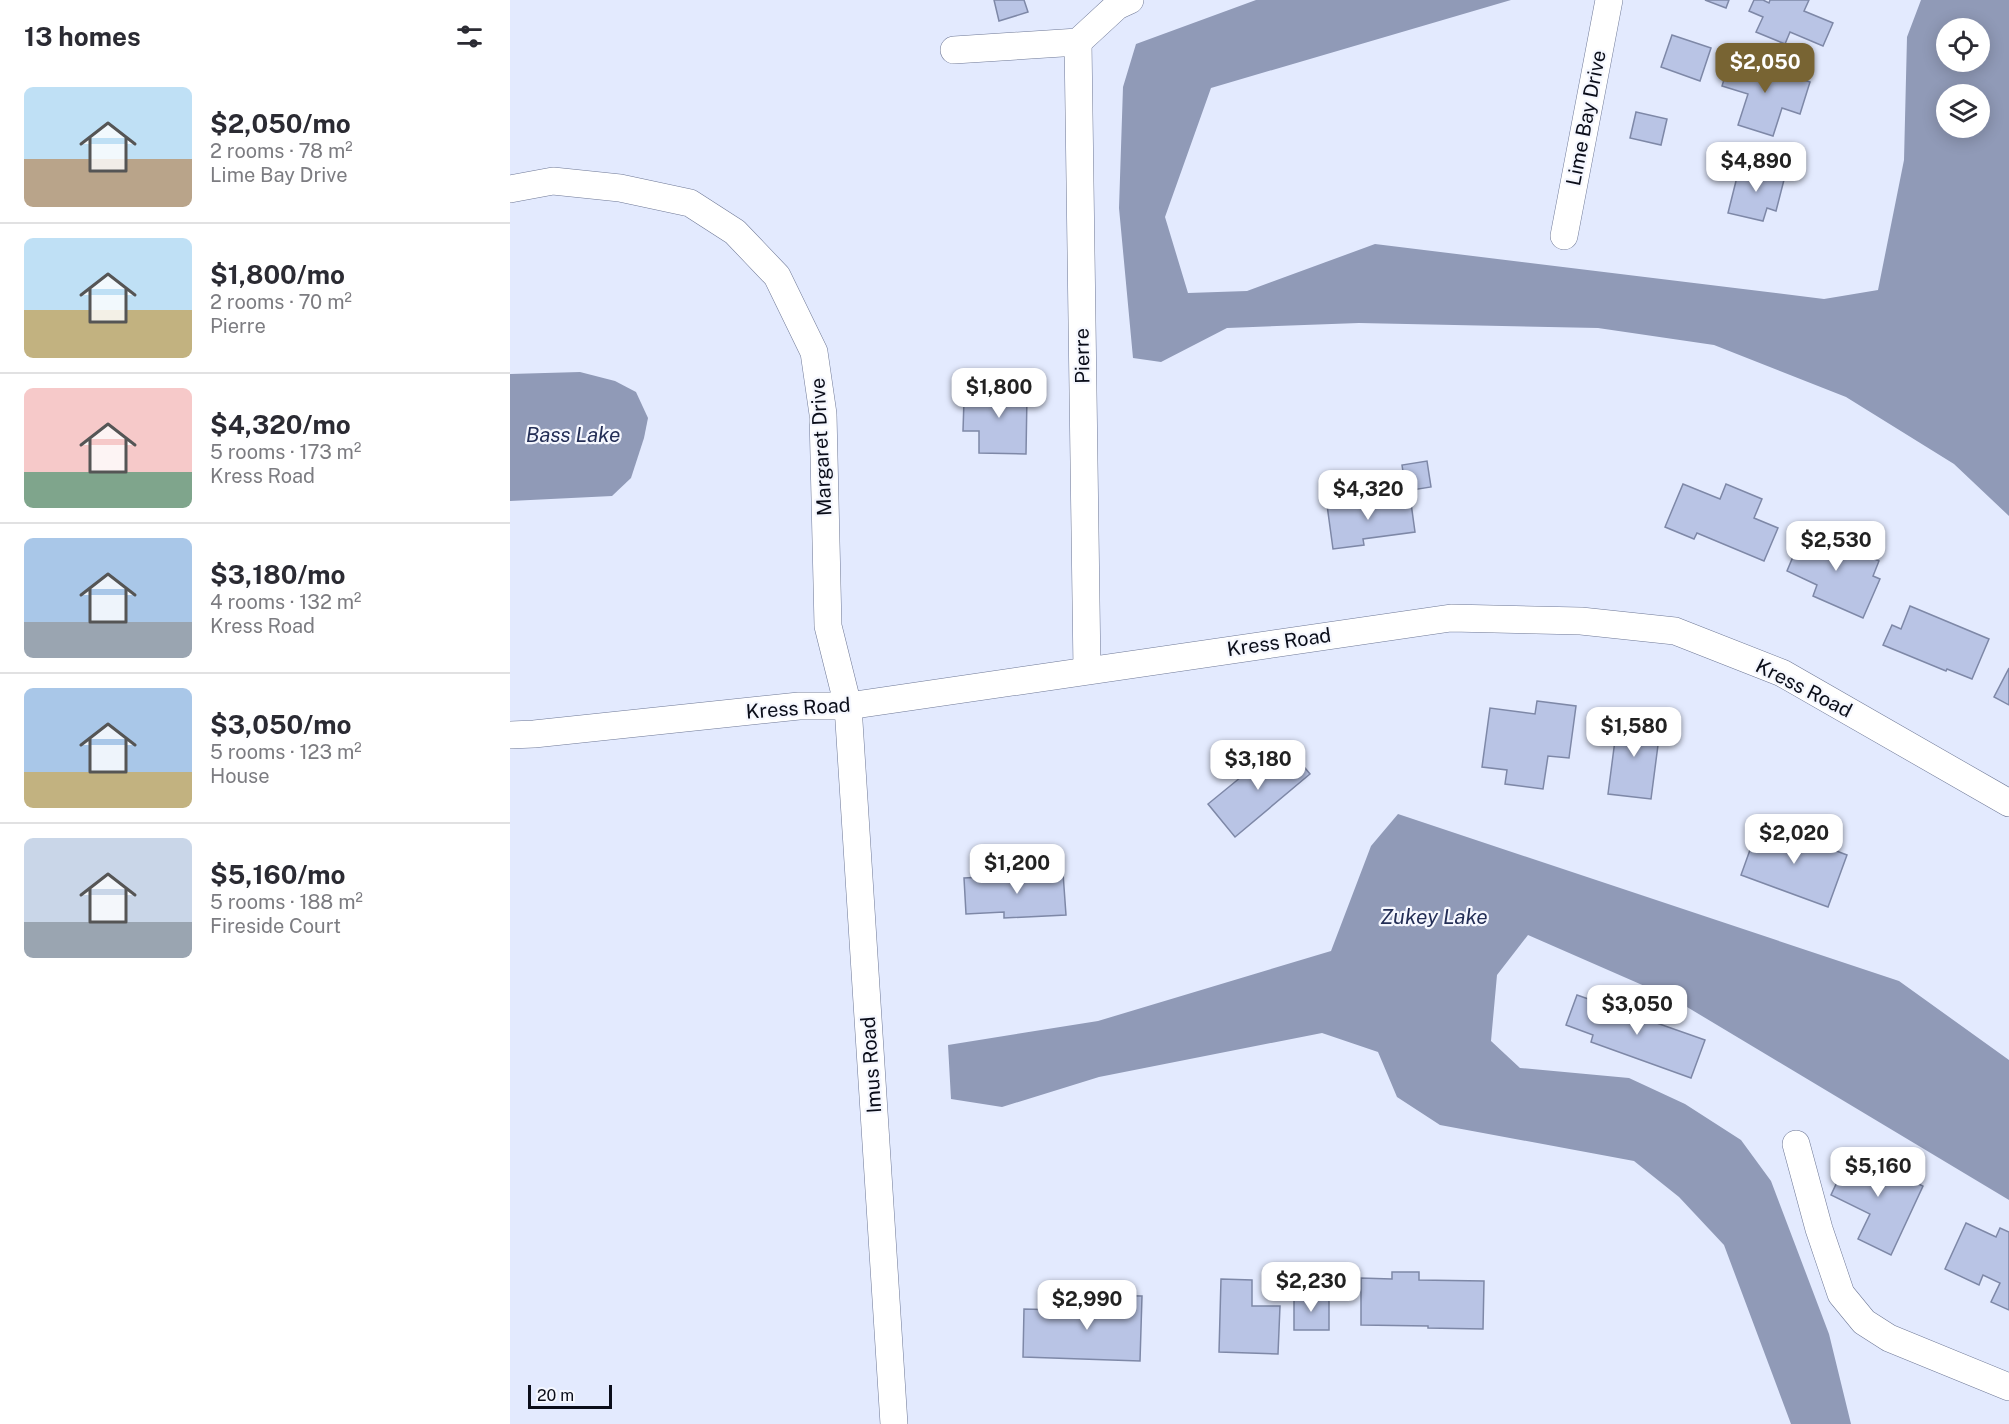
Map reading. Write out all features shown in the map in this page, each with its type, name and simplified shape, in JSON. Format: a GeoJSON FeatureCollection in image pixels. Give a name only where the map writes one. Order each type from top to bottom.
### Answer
{"type":"FeatureCollection","features":[{"type":"Feature","properties":{"kind":"street"},"geometry":{"type":"LineString","coordinates":[[954,50],[1077,42],[1117,6],[1130,0]]}},
{"type":"Feature","properties":{"kind":"street","name":"Lime Bay Drive"},"geometry":{"type":"LineString","coordinates":[[1564,236],[1609,0]]}},
{"type":"Feature","properties":{"kind":"street","name":"Pierre"},"geometry":{"type":"LineString","coordinates":[[1077,42],[1087,670]]}},
{"type":"Feature","properties":{"kind":"street","name":"Margaret Drive"},"geometry":{"type":"LineString","coordinates":[[510,189],[553,180],[620,188],[690,203],[735,232],[777,276],[814,352],[823,414],[828,626],[848,705]]}},
{"type":"Feature","properties":{"kind":"street","name":"Kress Road"},"geometry":{"type":"LineString","coordinates":[[510,735],[799,706],[848,705],[1451,618],[1581,621],[1675,631],[1782,673],[2009,803]]}},
{"type":"Feature","properties":{"kind":"street","name":"Imus Road"},"geometry":{"type":"LineString","coordinates":[[848,705],[894,1424]]}},
{"type":"Feature","properties":{"kind":"street"},"geometry":{"type":"LineString","coordinates":[[1796,1144],[1819,1229],[1841,1294],[1864,1322],[1889,1338],[2009,1387]]}},
{"type":"Feature","properties":{"kind":"water"},"geometry":{"type":"Polygon","coordinates":[[[1256,0],[1511,0],[1211,88],[1165,217],[1188,293],[1247,291],[1375,244],[1824,299],[1878,290],[1904,160],[1907,37],[1921,0],[2009,0],[2009,516],[1954,464],[1846,397],[1714,345],[1598,328],[1359,323],[1227,328],[1161,362],[1133,358],[1119,208],[1123,87],[1136,44],[1256,0]]]}},
{"type":"Feature","properties":{"kind":"water","name":"Bass Lake"},"geometry":{"type":"Polygon","coordinates":[[[580,372],[615,381],[636,392],[648,418],[631,478],[612,496],[510,501],[510,374],[580,372]]]}},
{"type":"Feature","properties":{"kind":"water","name":"Zukey Lake"},"geometry":{"type":"Polygon","coordinates":[[[1398,814],[1899,981],[2009,1060],[2009,1200],[1672,998],[1528,935],[1497,975],[1491,1041],[1520,1068],[1629,1078],[1685,1104],[1741,1140],[1771,1181],[1829,1334],[1851,1424],[1791,1424],[1724,1245],[1679,1197],[1634,1161],[1440,1125],[1397,1097],[1378,1052],[1322,1033],[1099,1077],[1002,1107],[951,1099],[948,1045],[1098,1021],[1331,951],[1371,846],[1398,814]]]}},
{"type":"Feature","properties":{"kind":"building"},"geometry":{"type":"Polygon","coordinates":[[[994,0],[1024,0],[1028,12],[999,21],[994,0]]]}},
{"type":"Feature","properties":{"kind":"building"},"geometry":{"type":"Polygon","coordinates":[[[1705,0],[1729,0],[1726,8],[1705,0]]]}},
{"type":"Feature","properties":{"kind":"building"},"geometry":{"type":"Polygon","coordinates":[[[1754,0],[1769,3],[1770,0],[1809,0],[1804,11],[1833,23],[1823,46],[1790,32],[1785,44],[1756,32],[1763,17],[1749,11],[1754,0]]]}},
{"type":"Feature","properties":{"kind":"building"},"geometry":{"type":"Polygon","coordinates":[[[1672,35],[1711,48],[1700,81],[1661,67],[1672,35]]]}},
{"type":"Feature","properties":{"kind":"building"},"geometry":{"type":"Polygon","coordinates":[[[1731,57],[1810,82],[1800,114],[1782,108],[1773,136],[1738,125],[1748,94],[1722,86],[1731,57]]]}},
{"type":"Feature","properties":{"kind":"building"},"geometry":{"type":"Polygon","coordinates":[[[1636,112],[1667,119],[1661,145],[1630,138],[1636,112]]]}},
{"type":"Feature","properties":{"kind":"building"},"geometry":{"type":"Polygon","coordinates":[[[1740,165],[1785,176],[1776,211],[1767,208],[1763,221],[1728,213],[1740,165]]]}},
{"type":"Feature","properties":{"kind":"building"},"geometry":{"type":"Polygon","coordinates":[[[986,380],[1016,381],[1015,395],[1027,395],[1026,454],[979,453],[979,431],[963,431],[964,400],[985,400],[986,380]]]}},
{"type":"Feature","properties":{"kind":"building"},"geometry":{"type":"Polygon","coordinates":[[[1427,461],[1431,487],[1406,491],[1402,465],[1427,461]]]}},
{"type":"Feature","properties":{"kind":"building"},"geometry":{"type":"Polygon","coordinates":[[[1683,484],[1720,499],[1726,484],[1762,499],[1754,518],[1778,528],[1764,561],[1697,533],[1694,539],[1665,527],[1683,484]]]}},
{"type":"Feature","properties":{"kind":"building"},"geometry":{"type":"Polygon","coordinates":[[[1383,497],[1384,506],[1411,503],[1415,532],[1363,539],[1364,545],[1333,549],[1327,505],[1383,497]]]}},
{"type":"Feature","properties":{"kind":"building"},"geometry":{"type":"Polygon","coordinates":[[[1805,528],[1879,561],[1873,576],[1880,579],[1863,618],[1813,596],[1817,585],[1787,571],[1805,528]]]}},
{"type":"Feature","properties":{"kind":"building"},"geometry":{"type":"Polygon","coordinates":[[[1910,606],[1989,639],[1972,679],[1947,669],[1946,671],[1883,645],[1892,625],[1901,629],[1910,606]]]}},
{"type":"Feature","properties":{"kind":"building"},"geometry":{"type":"Polygon","coordinates":[[[2009,668],[2009,705],[1994,697],[2009,668]]]}},
{"type":"Feature","properties":{"kind":"building"},"geometry":{"type":"Polygon","coordinates":[[[1537,701],[1576,706],[1569,758],[1548,756],[1543,789],[1505,784],[1507,770],[1482,767],[1490,708],[1535,714],[1537,701]]]}},
{"type":"Feature","properties":{"kind":"building"},"geometry":{"type":"Polygon","coordinates":[[[1618,717],[1661,722],[1651,799],[1608,794],[1618,717]]]}},
{"type":"Feature","properties":{"kind":"building"},"geometry":{"type":"Polygon","coordinates":[[[1287,746],[1310,774],[1235,837],[1208,804],[1257,764],[1261,768],[1287,746]]]}},
{"type":"Feature","properties":{"kind":"building"},"geometry":{"type":"Polygon","coordinates":[[[1760,822],[1847,855],[1828,907],[1741,875],[1760,822]]]}},
{"type":"Feature","properties":{"kind":"building"},"geometry":{"type":"Polygon","coordinates":[[[1063,873],[1066,915],[1004,918],[1004,912],[966,914],[964,878],[1063,873]]]}},
{"type":"Feature","properties":{"kind":"building"},"geometry":{"type":"Polygon","coordinates":[[[1577,995],[1705,1040],[1691,1078],[1591,1042],[1593,1035],[1566,1025],[1577,995]]]}},
{"type":"Feature","properties":{"kind":"building"},"geometry":{"type":"Polygon","coordinates":[[[1853,1148],[1893,1167],[1891,1171],[1923,1186],[1891,1255],[1858,1239],[1870,1214],[1831,1195],[1853,1148]]]}},
{"type":"Feature","properties":{"kind":"building"},"geometry":{"type":"Polygon","coordinates":[[[1966,1223],[1996,1237],[2000,1228],[2009,1232],[2009,1310],[1991,1302],[2000,1283],[1983,1275],[1979,1285],[1945,1269],[1966,1223]]]}},
{"type":"Feature","properties":{"kind":"building"},"geometry":{"type":"Polygon","coordinates":[[[1392,1272],[1419,1272],[1419,1280],[1484,1281],[1483,1329],[1361,1325],[1361,1278],[1392,1279],[1392,1272]]]}},
{"type":"Feature","properties":{"kind":"building"},"geometry":{"type":"Polygon","coordinates":[[[1221,1279],[1252,1280],[1252,1306],[1280,1306],[1278,1354],[1219,1352],[1221,1279]]]}},
{"type":"Feature","properties":{"kind":"building"},"geometry":{"type":"Polygon","coordinates":[[[1087,1295],[1142,1296],[1140,1361],[1023,1357],[1024,1309],[1060,1310],[1060,1317],[1087,1318],[1087,1295]]]}},
{"type":"Feature","properties":{"kind":"building"},"geometry":{"type":"Polygon","coordinates":[[[1294,1296],[1329,1296],[1329,1330],[1294,1330],[1294,1296]]]}}]}
